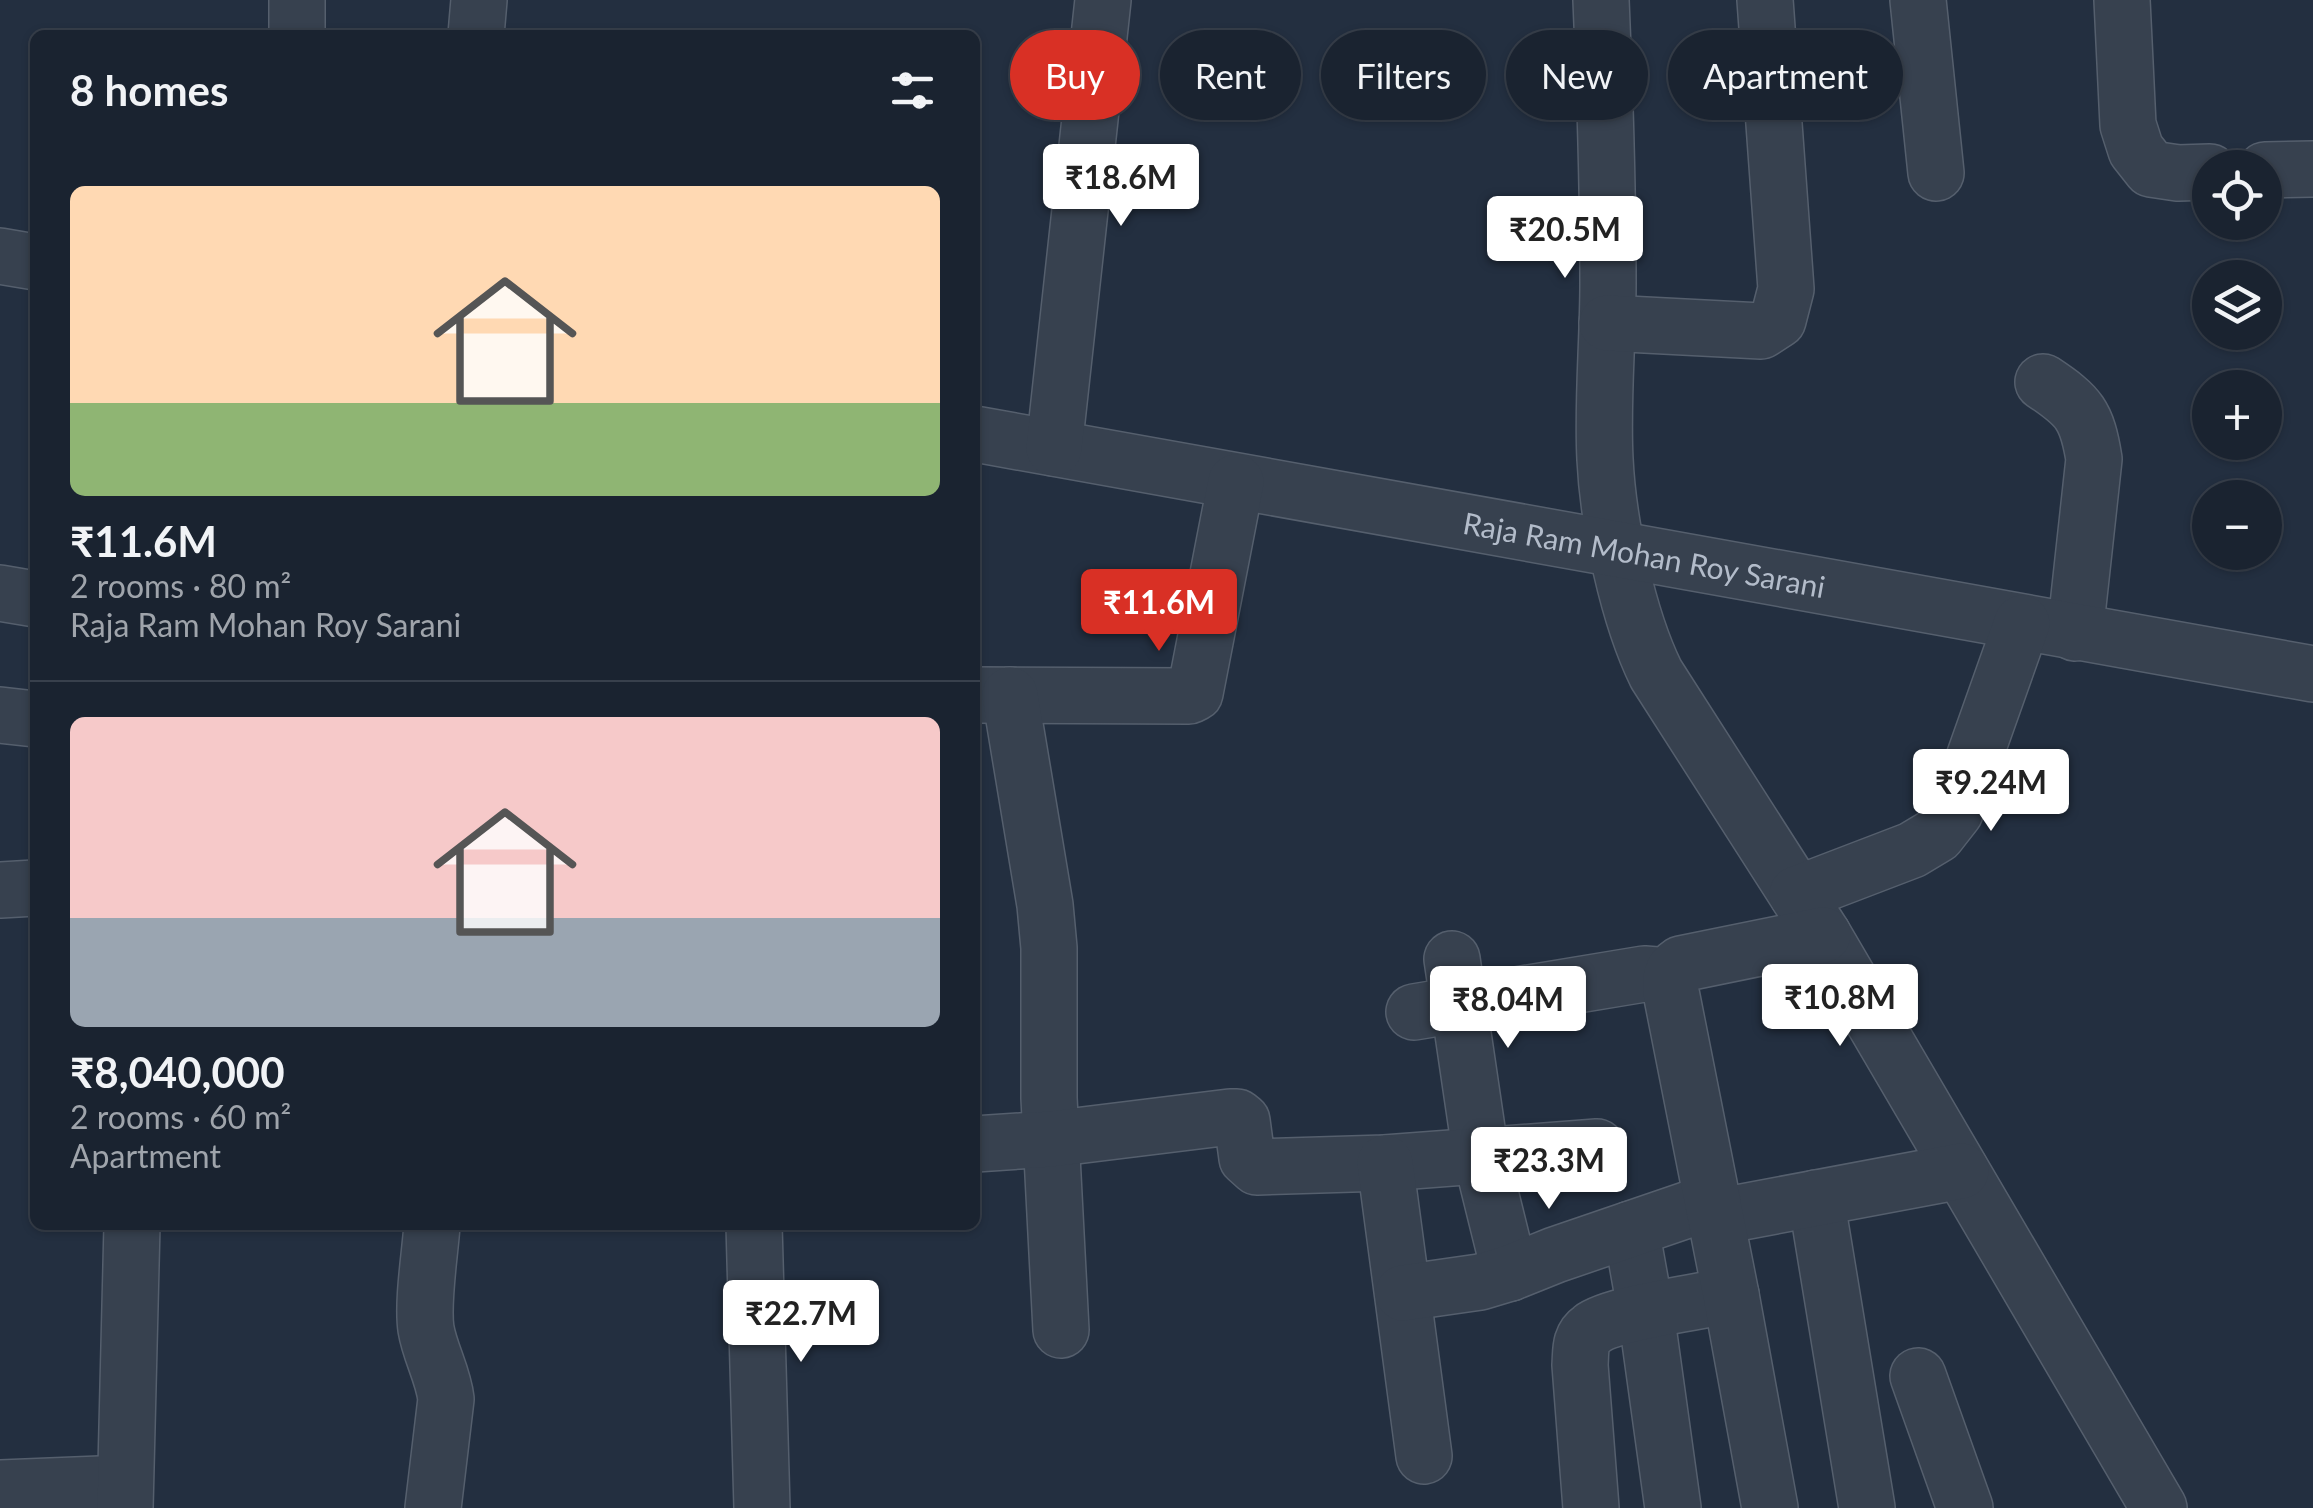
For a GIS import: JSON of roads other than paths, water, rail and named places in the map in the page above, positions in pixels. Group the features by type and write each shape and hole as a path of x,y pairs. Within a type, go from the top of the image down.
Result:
{"street":[{"path":"297,30 298,0"},
{"path":"476,30 479,0"},
{"path":"1054,448 1102,0"},
{"path":"1601,0 1607,175 1605,459 1618,551 1636,626 1656,674 1810,914 2158,1508"},
{"path":"1607,324 1761,331 1778,320 1786,289 1765,0"},
{"path":"1918,0 1936,174"},
{"path":"2122,0 2128,125 2136,150 2151,170 2192,172"},
{"path":"2282,170 2313,169"},
{"path":"0,256 30,261"},
{"path":"2043,382 2080,412 2090,432 2094,459 2075,632"},
{"name":"Raja Ram Mohan Roy Sarani","path":"980,435 2313,674"},
{"path":"1061,1330 1049,1098 1049,948 1045,904 992,695 1195,694 1236,482"},
{"path":"0,593 30,599"},
{"path":"1770,1508 1670,976 1681,964 1810,914 1937,836 1955,812 2022,623"},
{"path":"0,715 30,718"},
{"path":"0,890 30,888"},
{"path":"1510,1273 1441,991 1644,974 1670,976"},
{"path":"980,1144 1230,1117 1242,1122 1246,1158 1257,1167 1386,1163 1597,1147"},
{"path":"1386,1163 1424,1456"},
{"path":"1402,1293 1480,1282 1631,1229 1714,1209 1816,1198 1961,1170"},
{"path":"1816,1198 1868,1508"},
{"path":"1631,1229 1672,1508"},
{"path":"0,1488 125,1495 132,1230"},
{"path":"432,1230 425,1321 446,1399 433,1508"},
{"path":"754,1230 762,1508"},
{"path":"1591,1508 1581,1342 1592,1328 1613,1319 1732,1296"},
{"path":"1918,1376 1965,1508"}]}
